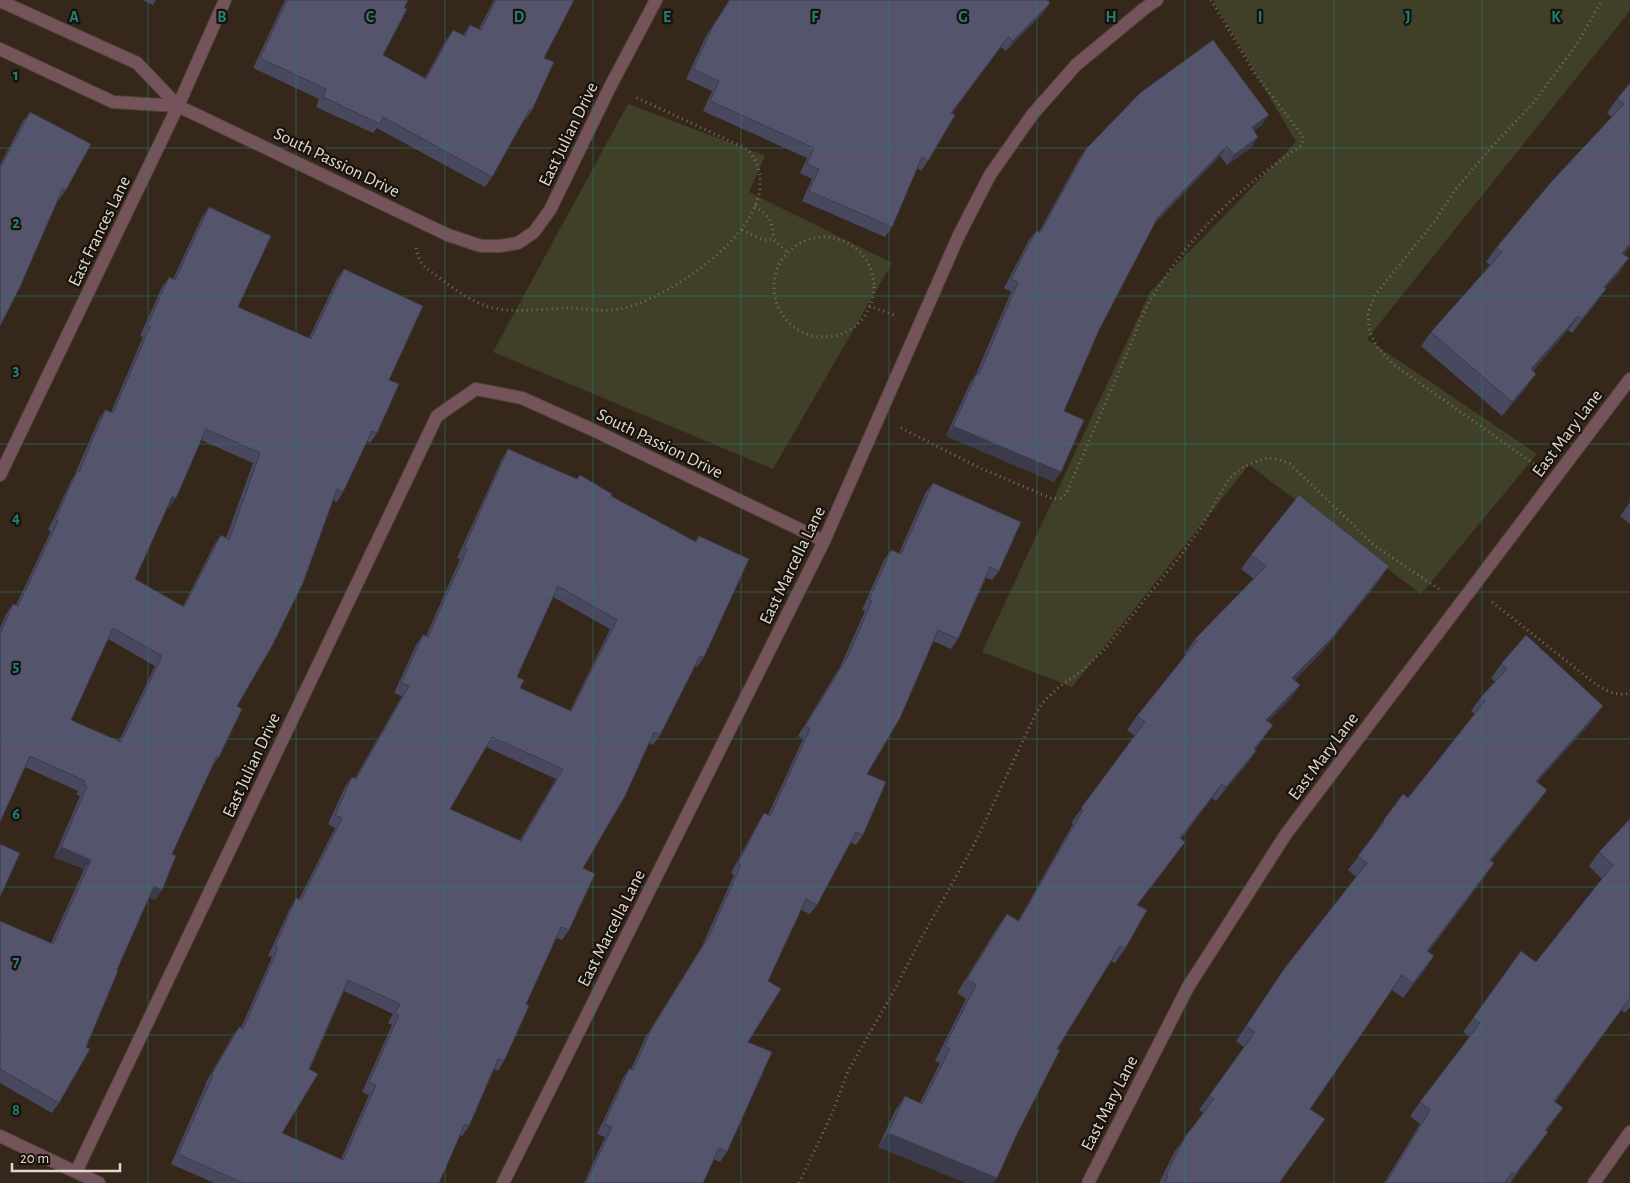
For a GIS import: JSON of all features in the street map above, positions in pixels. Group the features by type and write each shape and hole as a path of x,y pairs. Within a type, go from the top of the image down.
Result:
{"street":[{"name":"East Frances Lane","path":"0,475 178,106 226,0"},
{"name":"East Julian Drive","path":"482,246 518,243 534,232 550,210 611,85 656,0"},
{"name":"East Marcella Lane","path":"503,1183 824,541 959,235 990,175 1032,115 1076,65 1157,0"},
{"name":"South Passion Drive","path":"0,1 137,63 178,106 448,235 482,246"},
{"name":"South Passion Drive","path":"0,49 113,102 178,106"},
{"name":"East Mary Lane","path":"1088,1183 1188,987 1286,834 1630,379"},
{"name":"South Passion Drive","path":"476,389 522,398 591,429 824,541"},
{"name":"East Julian Drive","path":"76,1172 437,416 476,389"},
{"path":"1594,1183 1630,1132"},
{"path":"0,1136 99,1183"}],"path":[{"path":"902,428 980,468 1053,499 1061,498 1066,494 1152,298 1176,261 1208,222 1238,192 1301,146 1303,141 1302,135 1255,74 1211,0"},
{"path":"1529,460 1393,364 1377,347 1370,330 1368,313 1375,295 1435,221 1455,190 1488,150 1534,102 1577,44 1602,0"},
{"path":"416,249 421,264 456,290 480,304 498,309 567,308 608,310 627,307 645,301 666,290 703,266 724,249 742,230 756,206 761,174 757,162 747,149 632,96"},
{"path":"756,206 770,218 774,230 773,240"},
{"path":"742,230 764,240 773,240 787,252"},
{"path":"815,238 831,238 846,242 859,252 868,264 873,279 873,294 869,306 859,322 845,332 828,337 811,336 795,328 782,316 775,300 774,292 778,267 787,252 800,243 815,238"},
{"path":"869,306 898,317"},
{"path":"799,1183 831,1116 848,1071 968,858 1036,713 1045,700 1059,687 1083,670 1105,649 1181,555 1213,508 1228,480 1240,469 1268,458 1290,464 1375,546 1433,585"},
{"path":"1494,603 1593,682 1607,691 1619,695 1630,693"}],"green space":[{"path":"1213,0 1630,0 1630,11 1367,339 1537,454 1421,594 1249,465 1072,687 982,652 1150,292 1296,142"},
{"path":"628,104 765,156 749,192 892,263 773,469 493,352"}],"building":[{"path":"287,0 408,0 404,8 407,9 383,55 426,79 453,30 465,36 470,25 481,30 496,0 574,0 544,58 554,62 532,110 530,109 492,177 383,117 380,124 323,97 326,89 260,58"},
{"path":"730,0 1047,0 1050,3 1013,41 1008,37 951,113 955,115 928,161 922,157 892,227 809,191 819,169 807,164 814,148 710,101 719,81 693,69 713,26"},
{"path":"1213,40 1269,115 1252,127 1258,137 1234,155 1227,146 1158,217 1099,330 1064,411 1084,420 1061,472 953,426 977,373 979,374 1018,282 1011,279 1036,231 1040,233 1086,149 1140,93"},
{"path":"1630,83 1630,244 1622,253 1629,258 1604,287 1606,289 1582,319 1578,316 1531,369 1536,374 1512,402 1431,332 1502,252 1496,248 1552,181 1624,104 1617,99"},
{"path":"30,112 91,144 66,190 63,188 20,287 0,326 0,168"},
{"path":"209,207 271,236 238,307 311,339 344,269 423,306 389,380 399,384 377,433 372,431 343,492 337,489 303,583 272,646 237,706 242,709 219,757 217,756 172,854 176,856 162,890 154,886 86,1047 90,1049 59,1103 0,1069 0,921 53,944 91,860 61,847 87,786 83,784 85,781 30,756 0,822 0,634 13,604 18,606 58,521 55,520 77,471 79,472 105,410 113,413 150,327 147,326 169,277 175,280","holes":["206,429 260,453 229,540 221,535 184,607 135,579 172,497 176,498","113,628 162,656 121,742 71,720"]},
{"path":"508,449 577,479 580,475 612,494 611,496 696,542 699,536 749,559 704,657 700,656 660,735 654,732 625,796 583,868 595,874 569,930 561,927 526,1004 529,1006 504,1061 498,1059 469,1126 465,1124 439,1183 243,1183 178,1154 212,1074 239,1027 243,1029 278,948 275,946 296,898 301,900 342,818 335,815 352,777 356,779 409,686 401,683 423,635 428,637 467,549 464,548","holes":["558,586 617,620 571,711 520,688 524,680 517,677","492,737 563,769 521,841 450,809","348,980 400,1004 395,1013 399,1015 369,1082 376,1085 343,1160 282,1133 318,1074 309,1069"]},
{"path":"933,483 1021,522 999,571 990,567 958,639 938,630 900,718 867,774 886,782 863,835 856,832 817,905 806,899 768,981 781,989 748,1042 772,1052 727,1152 719,1148 703,1183 586,1183 612,1127 604,1124 629,1069 633,1070 652,1028 709,936 741,865 738,863 764,813 770,816 810,729 805,726 848,656 872,601 869,600 891,550 901,554"},
{"path":"1299,495 1389,566 1331,639 1292,678 1300,685 1266,720 1273,725 1254,749 1256,751 1226,787 1222,784 1180,838 1185,842 1137,905 1147,910 1125,949 1120,946 1057,1049 1060,1050 997,1178 888,1133 905,1096 922,1104 950,1049 945,1046 976,985 967,979 1007,914 1019,921 1083,810 1081,808 1145,722 1137,716 1197,641 1195,639 1266,566 1251,555"},
{"path":"1526,635 1603,706 1536,781 1547,790 1490,860 1494,863 1427,951 1434,956 1413,983 1402,975 1310,1109 1325,1119 1279,1183 1165,1183 1168,1176 1166,1175 1185,1137 1214,1099 1209,1096 1255,1032 1246,1026 1284,969 1367,863 1358,856 1383,821 1403,794 1408,798 1485,701 1481,697 1507,669 1501,664"},
{"path":"1630,819 1630,998 1554,1101 1563,1108 1545,1130 1548,1132 1515,1174 1512,1172 1505,1183 1386,1183 1430,1110 1420,1102 1480,1023 1473,1018 1521,951 1536,962 1613,865 1599,852"},
{"path":"0,844 20,853 0,897"}]}
